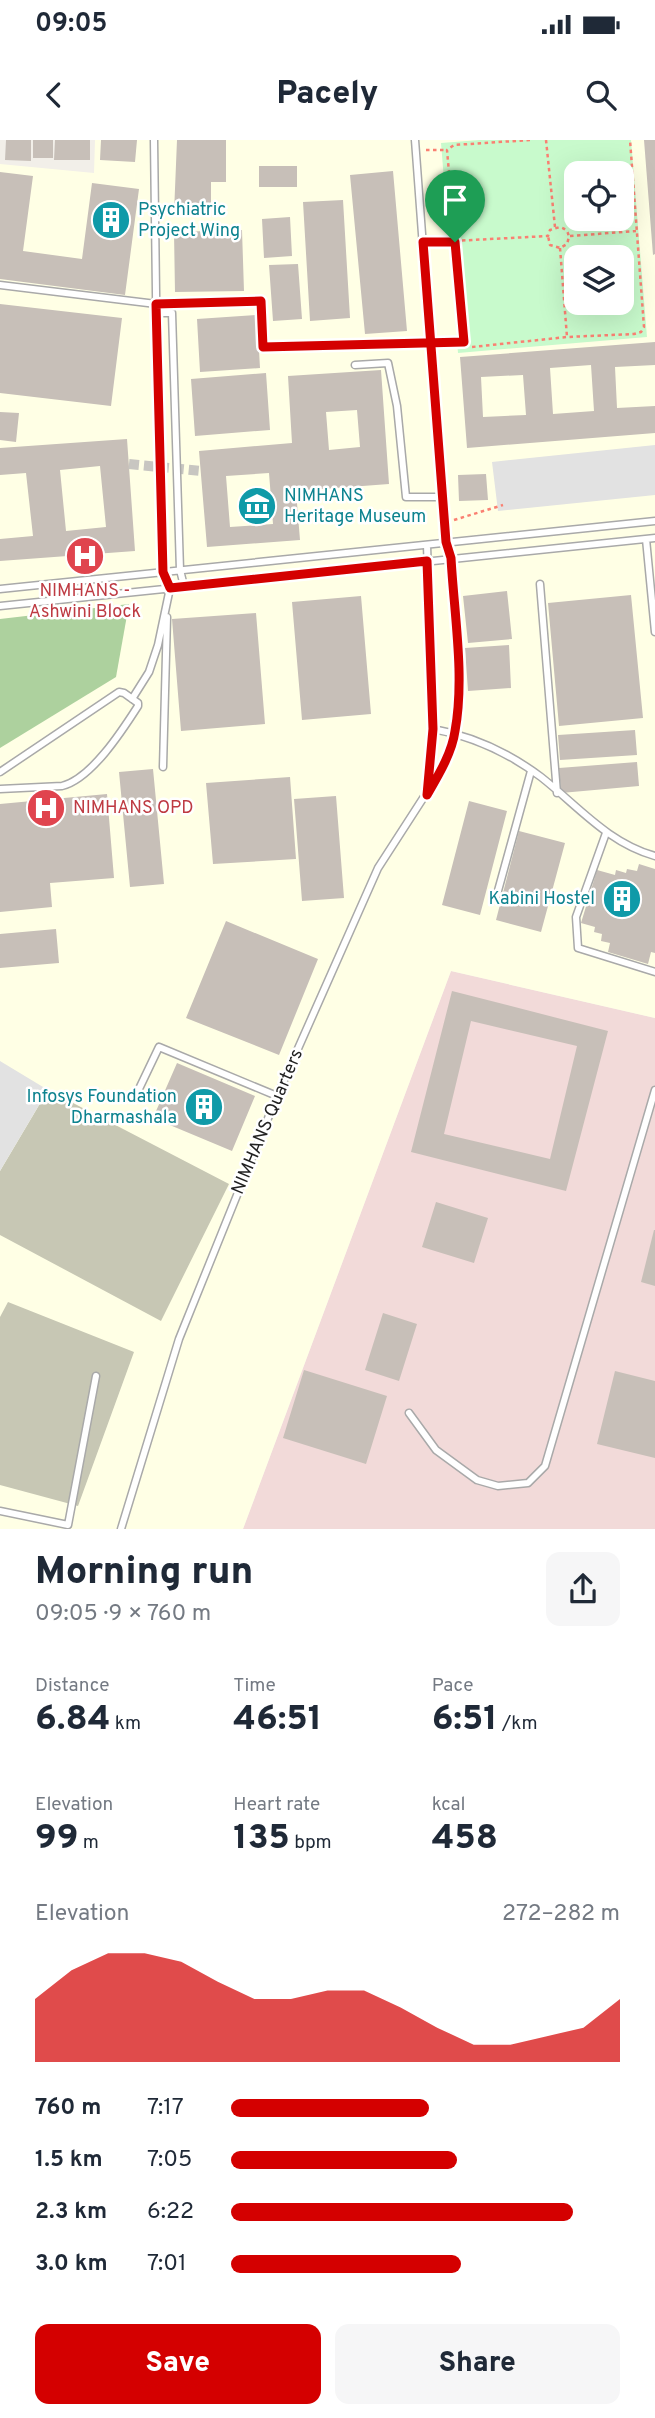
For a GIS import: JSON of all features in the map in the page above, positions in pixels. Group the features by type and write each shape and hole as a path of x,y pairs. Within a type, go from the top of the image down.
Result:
{"lane":[{"path":"154,140 163,572 169,591 163,767"},
{"name":"NIMHANS Quarters","path":"121,1529 179,1339 277,1096 379,868 440,772 455,733 459,686 451,558 444,523 415,140"},
{"path":"0,285 156,304 261,301 263,347 430,343"},
{"path":"157,313 172,313 180,570 184,586"},
{"path":"355,365 388,363 397,406 406,497 442,497"},
{"path":"0,589 655,521"},
{"path":"0,606 169,591 184,586 655,538"},
{"path":"646,539 652,568 655,632"},
{"path":"426,545 433,729 427,795"},
{"path":"540,584 557,793"},
{"path":"132,699 149,672 158,645 169,591"},
{"path":"0,772 119,692 138,706 118,736 72,784 0,789"},
{"path":"433,729 455,733 504,753 531,771 606,833 635,850 655,856"},
{"path":"496,898 531,771"},
{"path":"606,833 576,917 578,948 655,972"},
{"path":"138,1091 159,1047 277,1096"},
{"path":"409,1413 436,1450 477,1480 498,1486 528,1483 545,1466 655,1090"},
{"path":"0,1511 68,1527 96,1376"}],"path":[{"path":"416,150 447,150 454,145 530,140"},
{"path":"423,242 548,236 555,227 546,140"},
{"path":"430,343 464,342 472,347 640,332 644,327 630,140"},
{"path":"447,150 464,342"},
{"path":"548,236 550,245 560,248 567,244 569,236 564,228 555,227"},
{"path":"569,236 636,230"},
{"path":"560,248 567,338"},
{"path":"444,523 503,505"}],"shaded area":[{"path":"95,140 655,140 655,1018 451,971 243,1529 0,1529 0,164 94,173"},
{"path":"655,445 655,495 498,511 492,462"},
{"path":"451,971 655,1018 655,1529 243,1529"},
{"path":"0,1061 48,1090 0,1171"},
{"path":"48,1090 229,1184 161,1321 0,1235 0,1171"},
{"path":"8,1302 134,1352 78,1506 0,1485 0,1317"}],"green space":[{"path":"480,140 631,140 633,161 564,161 564,231 634,231 634,177 647,337 458,353 441,143"},
{"path":"129,604 116,677 0,748 0,619"}],"building":[{"path":"6,140 31,140 31,161 5,160"},
{"path":"33,140 53,140 53,158 33,158"},
{"path":"55,140 90,140 90,160 54,160"},
{"path":"101,140 137,140 135,162 100,160"},
{"path":"177,140 226,140 226,182 211,182 211,213 174,213"},
{"path":"644,140 655,140 653,255"},
{"path":"259,166 297,166 297,187 259,187"},
{"path":"393,171 407,331 365,334 350,175"},
{"name":"Psychiatric Project Wing","path":"0,172 33,176 23,251 82,259 92,183 139,189 125,295 0,279"},
{"path":"343,200 350,318 310,321 303,202"},
{"path":"290,217 292,256 264,258 262,219"},
{"path":"242,230 244,291 175,292 174,232"},
{"path":"298,264 302,319 273,321 269,265"},
{"path":"0,304 122,318 111,406 0,393"},
{"path":"257,315 260,368 200,372 197,319"},
{"path":"655,342 655,365 615,367 617,408 655,406 655,433 467,448 460,357","holes":["591,365 594,411 553,414 550,368","523,375 526,415 483,417 481,377"]},
{"path":"381,370 389,484 296,491 300,540 207,547 199,451 292,443 288,376","holes":["357,410 360,447 329,450 326,412","269,473 273,524 230,527 226,476"]},
{"path":"266,373 270,430 195,436 191,379"},
{"path":"0,412 19,413 16,442 0,440"},
{"path":"127,439 135,551 0,561 0,539 33,536 26,473 0,475 0,448","holes":["100,466 106,527 66,531 60,470"]},
{"path":"486,474 488,500 459,501 458,475"},
{"path":"507,591 512,639 468,643 463,596"},
{"path":"631,595 643,718 559,726 548,603"},
{"path":"361,596 371,714 302,720 292,602"},
{"path":"256,613 265,724 181,731 172,619"},
{"path":"509,645 511,688 468,691 465,648"},
{"path":"635,730 637,755 560,760 558,735"},
{"path":"637,762 639,786 561,793 559,768"},
{"path":"153,769 164,884 130,887 119,772"},
{"path":"290,777 296,859 213,864 206,783"},
{"path":"107,794 114,878 50,883 52,907 0,912 0,804"},
{"path":"336,796 344,898 302,901 294,799"},
{"path":"469,801 507,811 480,915 442,905"},
{"path":"519,831 565,843 541,932 496,920"},
{"name":"Kabini Hostel","path":"639,864 655,869 655,953 651,952 648,964 608,952 610,943 601,941 602,934 594,932 595,927 581,923 597,870 615,875 616,870 626,873 627,869 637,871"},
{"path":"226,921 318,959 279,1055 186,1018"},
{"path":"56,929 59,963 0,968 0,934"},
{"path":"452,991 608,1031 566,1191 411,1152","holes":["471,1021 577,1046 550,1159 444,1134"]},
{"name":"Infosys Foundation Dharmashala","path":"177,1063 255,1096 232,1151 153,1118"},
{"path":"436,1202 488,1218 474,1263 422,1247"},
{"path":"655,1230 655,1286 641,1282"},
{"path":"383,1313 417,1324 399,1381 365,1370"},
{"path":"304,1370 387,1396 366,1464 283,1438"},
{"path":"615,1371 655,1381 655,1458 597,1444"}],"tunnel":[{"path":"129,464 201,471"}],"place":[{"name":"Psychiatric Project Wing","path":"111,220"},
{"name":"NIMHANS Heritage Museum","path":"257,506"},
{"name":"NIMHANS - Ashwini Block","path":"85,556"},
{"name":"NIMHANS OPD","path":"46,808"},
{"name":"Kabini Hostel","path":"622,899"},
{"name":"Infosys Foundation Dharmashala","path":"204,1107"}],"route":[{"path":"455,242 423,242 430,343 446,542 451,558 459,686 455,733 440,772 427,795 433,729 427,561 170,588 163,572 156,304 261,301 263,347 430,343 464,342 455,242"}]}
